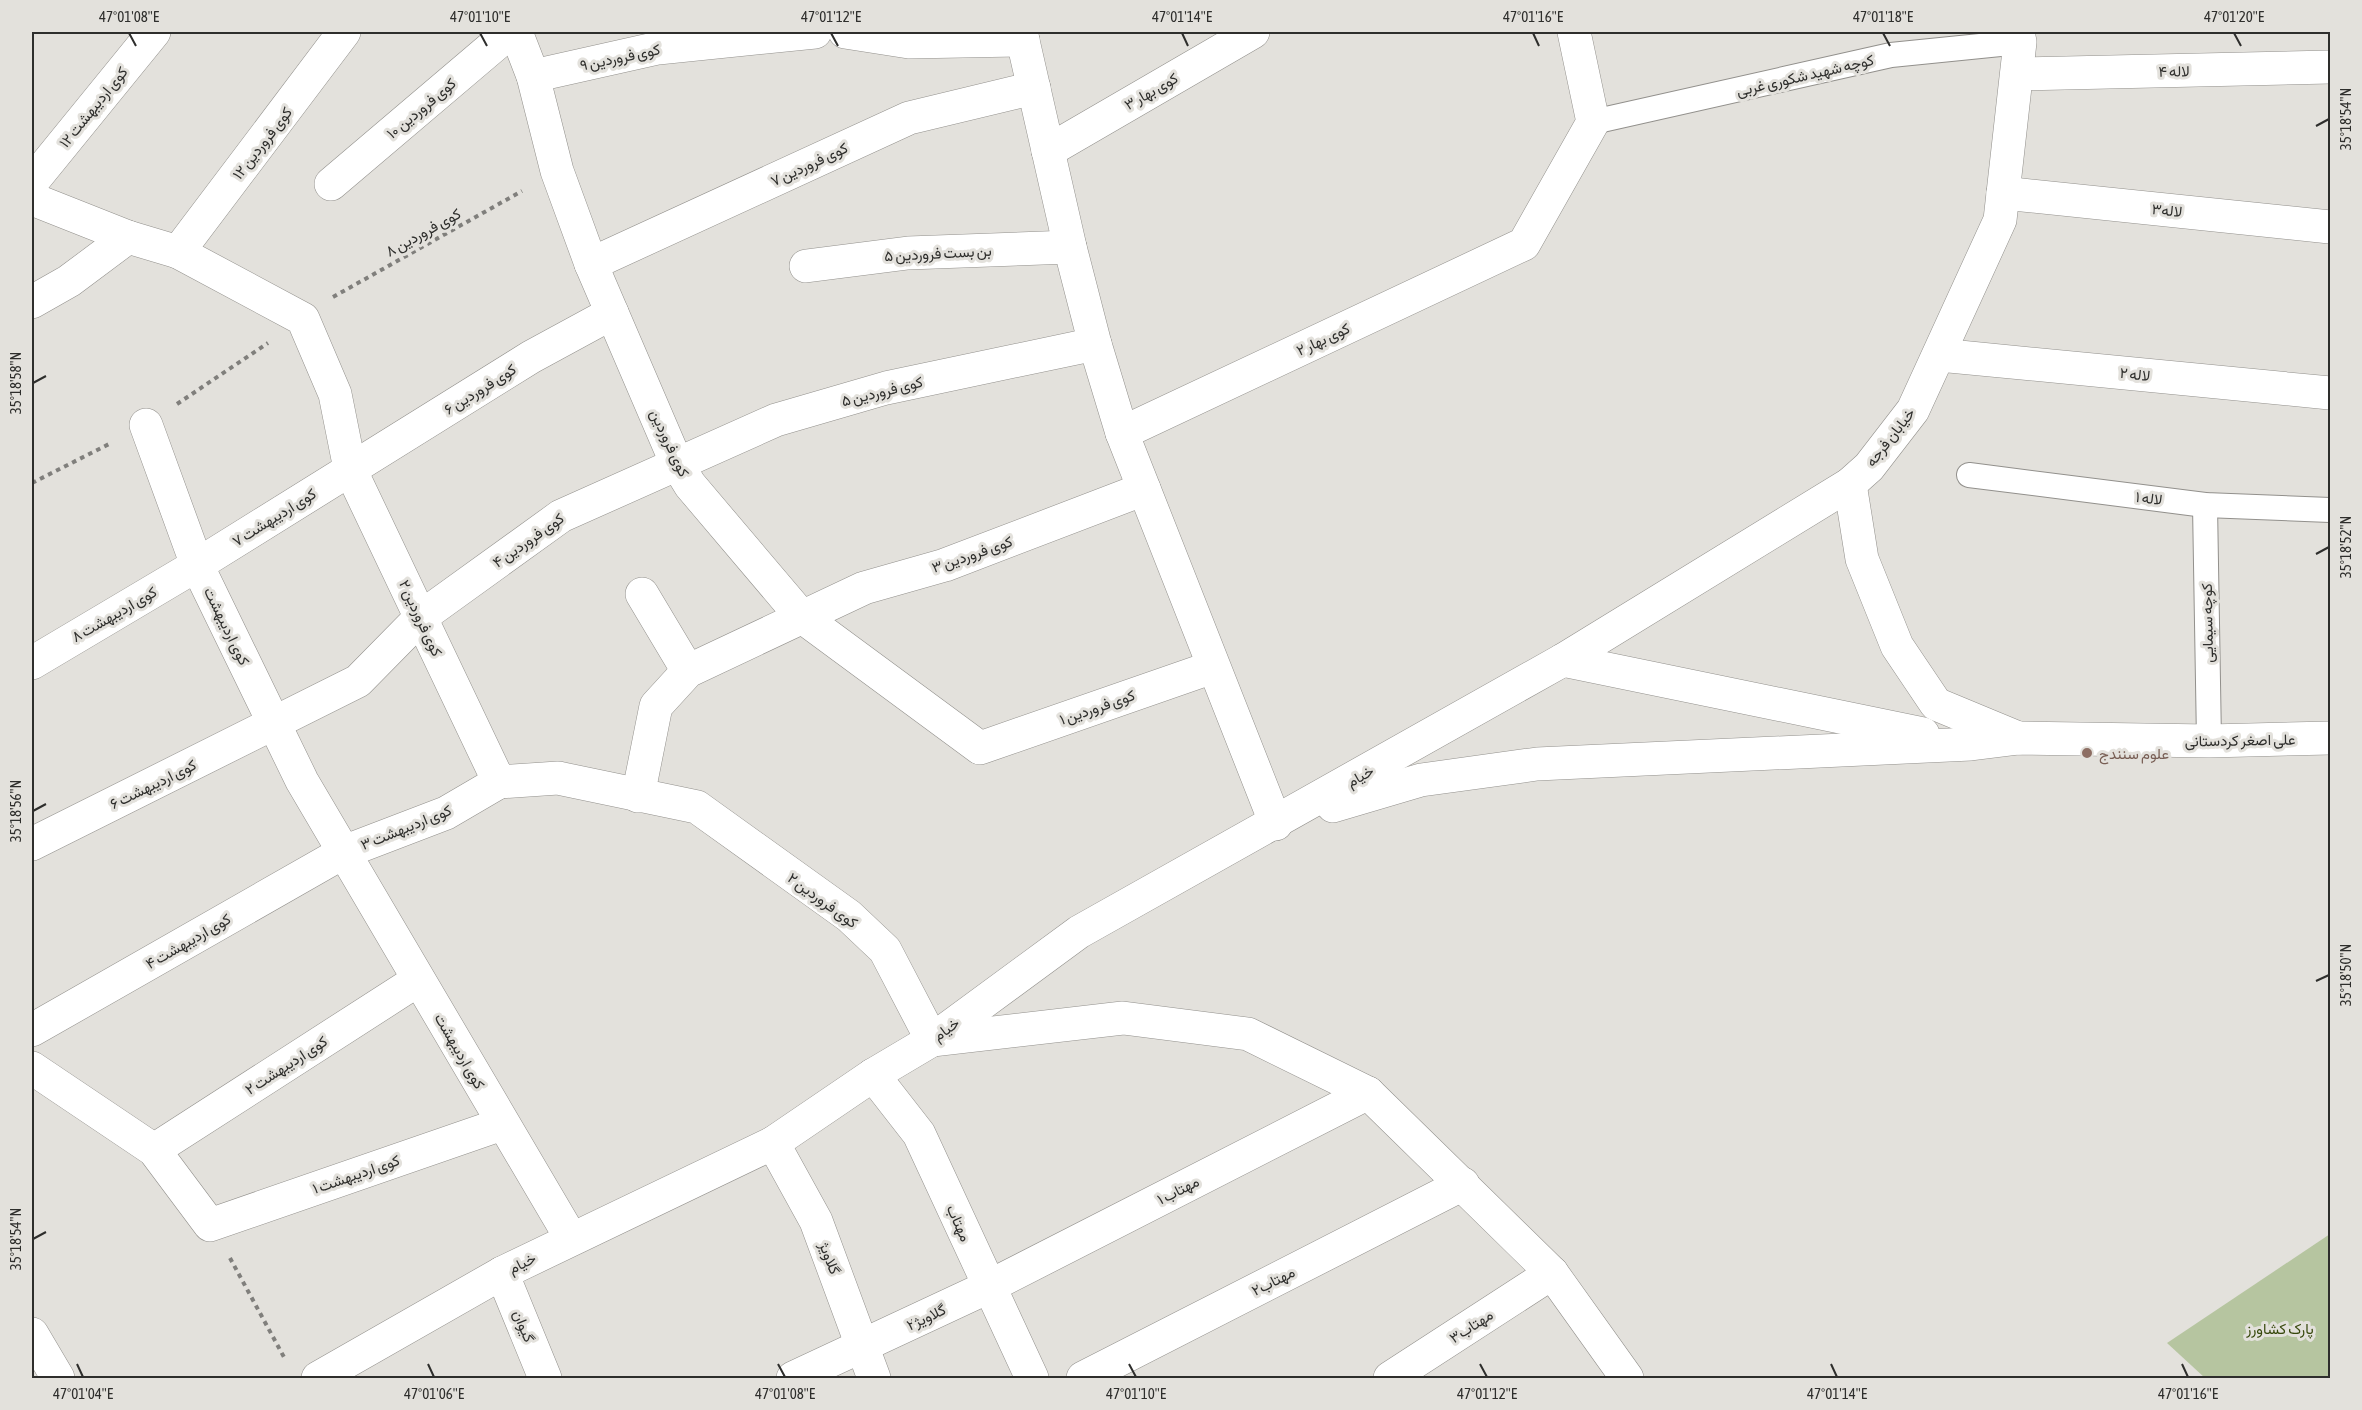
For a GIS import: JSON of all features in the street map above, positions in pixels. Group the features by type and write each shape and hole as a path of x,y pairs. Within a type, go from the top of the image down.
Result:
{"street":[{"name":"کوی اردیبهشت ۱۲","path":"32,182 154,32"},
{"name":"کوی فروردین ۱۲","path":"178,252 344,32"},
{"name":"کوی فروردین ۱۰","path":"332,184 510,32"},
{"name":"کوی فروردین","path":"516,32 533,76 557,171 591,264 676,462 690,485 801,616 980,748"},
{"name":"کوی فروردین ۹","path":"533,76 658,48 815,32"},
{"path":"845,32 909,42 1022,36 1070,247 1095,344 1122,433 1276,824 1421,780 1537,764 1971,744"},
{"name":"کوی بهار ۳","path":"1048,150 1253,32"},
{"path":"1574,32 1593,122"},
{"name":"خیابان فرجه","path":"1563,660 1850,484 1869,466 1913,410 2000,220 2017,74 2019,37"},
{"name":"لاله ۴","path":"2017,74 2331,68"},
{"name":"کوی فروردین ۷","path":"591,264 909,118 1034,88"},
{"name":"کوی بهار ۲","path":"1122,433 1524,244 1593,122"},
{"name":"لاله۳","path":"2003,193 2331,227"},
{"path":"32,198 128,237 178,252 303,319"},
{"path":"32,302 69,281 128,237"},
{"name":"بن بست فروردین ۵","path":"806,266 908,253 1070,247"},
{"name":"کوی فروردین ۶","path":"351,469 531,357 612,313"},
{"name":"کوی فروردین ۲","path":"303,319 335,394 351,469 500,783 558,778 697,807 849,916 885,950 932,1040"},
{"name":"کوی فروردین ۵","path":"676,462 776,420 875,392 1095,344"},
{"name":"لاله ۲","path":"1939,355 2331,393"},
{"name":"کوی اردیبهشت","path":"146,425 197,566 302,781 502,1124 572,1238"},
{"name":"کوی فروردین ۴","path":"275,725 358,681 421,617 561,516 676,462"},
{"name":"کوی اردیبهشت ۷","path":"197,566 351,469"},
{"path":"1850,484 1862,559 1897,646 1936,704 2019,738"},
{"name":"کوی فروردین ۳","path":"801,616 864,588 945,565 1144,489"},
{"name":"کوی اردیبهشت ۸","path":"32,663 197,566"},
{"path":"642,594 688,671"},
{"path":"638,796 656,706 688,671 801,616"},
{"path":"1563,660 1971,744"},
{"name":"خیام","path":"304,1374 572,1238 773,1143 873,1075 932,1040 1079,932 1276,824 1563,660"},
{"name":"کوی فروردین ۱","path":"980,748 1213,667"},
{"name":"کوی اردیبهشت ۶","path":"32,844 275,725"},
{"name":"علی اصغر کردستانی","path":"1971,744 2019,738 2209,741 2331,738"},
{"name":"کوی اردیبهشت ۳","path":"344,852 446,813 500,783"},
{"name":"کوی اردیبهشت ۴","path":"32,1030 344,852"},
{"name":"کوی اردیبهشت ۲","path":"154,1149 418,980"},
{"path":"932,1040 1123,1018 1248,1034 1368,1093 1552,1273 1627,1378"},
{"path":"32,1068 154,1149 210,1225"},
{"name":"مهتاب","path":"873,1075 919,1134 1032,1378"},
{"name":"مهتاب ۱","path":"988,1287 1368,1093"},
{"name":"کوی اردیبهشت ۱","path":"210,1225 502,1124"},
{"name":"گلاویژ","path":"773,1143 816,1221 874,1378"},
{"name":"مهتاب۲","path":"1083,1378 1463,1184"},
{"name":"گیوان","path":"502,1273 545,1378"},
{"name":"مهتاب۳","path":"1389,1378 1552,1273"},
{"name":"گلاویژ۲","path":"793,1378 988,1287"},
{"path":"32,1334 57,1378"}],"lane":[{"name":"کوچه شهید شکوری غربی","path":"1593,122 1891,55 2019,37"},
{"name":"لاله ۱","path":"1968,475 2205,505 2331,510"},
{"name":"کوچه سیمایی","path":"2205,505 2209,741"}],"path":[{"name":"کوی فروردین ۸","path":"303,319 341,291 557,171"},
{"path":"32,483 146,425 303,319"},
{"path":"210,1225 304,1374"}],"green space":[{"name":"پارک کشاورز","path":"2330,1234 2330,1378 2205,1378 2167,1343"}],"place":[{"name":"علوم سنندج","path":"2087,753"}]}
